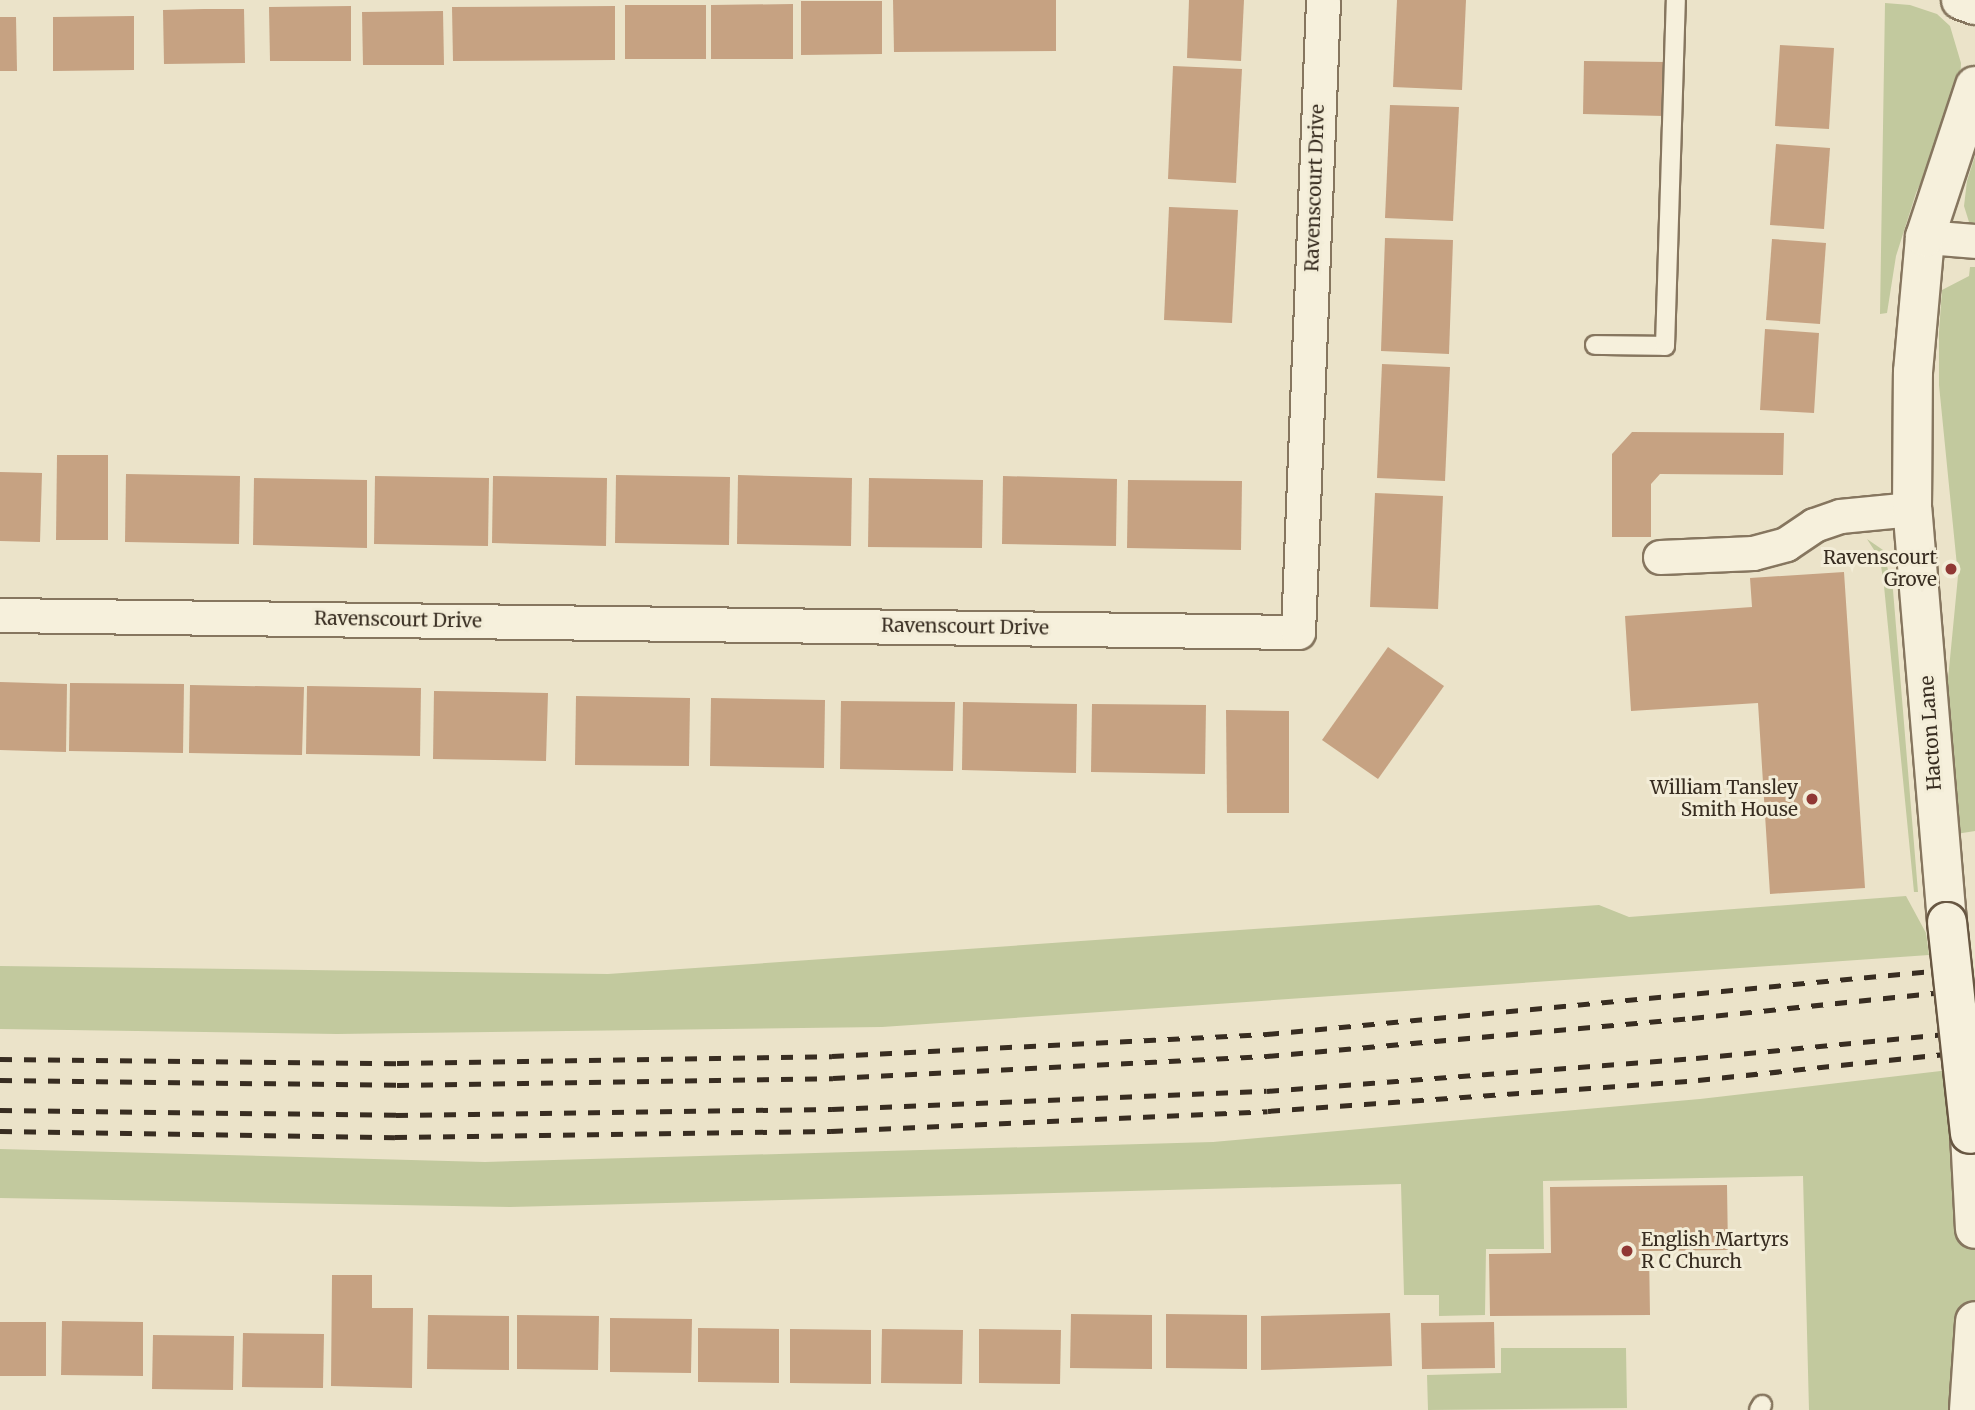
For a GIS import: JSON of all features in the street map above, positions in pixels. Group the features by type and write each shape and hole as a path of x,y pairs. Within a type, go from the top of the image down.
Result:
{"street":[{"name":"Ravenscourt Drive","path":"0,615 1298,632 1323,0"},
{"path":"1961,0 1975,5"},
{"name":"Hacton Lane","path":"1975,86 1925,237 1913,372 1912,509 1947,922 1970,1134 1975,1229"},
{"path":"1925,237 1975,241"},
{"path":"1660,557 1753,553 1786,544 1815,525 1840,516 1912,509"},
{"path":"1969,1410 1975,1321"}],"lane":[{"path":"1595,345 1665,346 1676,0"}],"green space":[{"path":"1885,3 1910,5 1937,14 1950,26 1961,63 1960,85 1951,115 1916,193 1896,256 1887,313 1880,314"},
{"path":"1975,156 1975,225 1969,222 1964,206 1967,181"},
{"path":"1970,267 1975,267 1975,831 1956,834 1945,710 1958,576 1939,385 1939,332 1942,290 1969,276"},
{"path":"1867,539 1883,550 1893,590 1918,892 1914,892 1884,586 1880,559"},
{"path":"1906,896 1926,933 1929,955 882,1027 337,1034 0,1029 0,966 608,974 1599,905 1629,917"},
{"path":"1975,1067 1975,1410 1809,1410 1803,1176 1543,1181 1544,1249 1486,1249 1485,1315 1439,1316 1439,1295 1404,1295 1401,1184 510,1207 0,1198 0,1149 485,1162 1213,1142 1700,1099"},
{"path":"1501,1348 1626,1348 1627,1408 1428,1410 1427,1375 1501,1373"}],"building":[{"path":"893,0 1056,0 1056,51 894,52"},
{"path":"1189,0 1244,0 1241,61 1187,58"},
{"path":"1397,0 1466,0 1462,90 1393,87"},
{"path":"801,1 882,1 882,54 801,55"},
{"path":"793,4 793,59 711,59 711,5"},
{"path":"625,5 706,5 706,59 625,59"},
{"path":"351,6 351,61 270,61 269,7"},
{"path":"615,6 615,60 453,61 452,7"},
{"path":"244,9 245,63 164,64 163,10"},
{"path":"443,11 444,65 363,65 362,12"},
{"path":"134,16 134,70 53,71 53,17"},
{"path":"0,17 16,17 17,71 0,71"},
{"path":"1780,45 1834,48 1829,129 1775,126"},
{"path":"1584,61 1665,62 1664,116 1583,114"},
{"path":"1173,66 1242,69 1236,183 1168,179"},
{"path":"1390,105 1459,107 1453,221 1385,218"},
{"path":"1776,144 1830,148 1824,229 1770,225"},
{"path":"1169,207 1238,210 1232,323 1164,320"},
{"path":"1385,238 1453,240 1449,354 1381,351"},
{"path":"1772,239 1826,243 1820,324 1766,320"},
{"path":"1765,329 1819,333 1814,413 1760,410"},
{"path":"1382,364 1450,367 1445,481 1377,478"},
{"path":"1632,432 1784,433 1783,475 1660,474 1651,484 1651,537 1612,537 1612,454"},
{"path":"57,455 108,455 108,540 56,540"},
{"path":"0,472 42,473 40,542 0,541"},
{"path":"126,474 240,476 239,544 125,542"},
{"path":"616,475 730,477 729,545 615,543"},
{"path":"738,475 852,478 851,546 737,544"},
{"path":"375,476 489,478 488,546 374,544"},
{"path":"493,476 607,478 606,546 492,543"},
{"path":"1003,476 1117,479 1116,546 1002,544"},
{"path":"254,478 367,480 367,548 253,545"},
{"path":"869,478 983,480 982,548 868,547"},
{"path":"1128,480 1242,481 1241,550 1127,548"},
{"path":"1375,493 1443,496 1438,609 1370,607"},
{"name":"William Tansley Smith House","path":"1844,572 1865,888 1770,894 1758,703 1631,711 1625,616 1752,607 1750,578"},
{"path":"1388,647 1444,686 1378,779 1322,740"},
{"path":"0,682 67,684 66,752 0,750"},
{"path":"70,683 184,684 183,753 69,751"},
{"path":"190,685 304,687 302,755 189,753"},
{"path":"307,686 421,688 420,756 306,754"},
{"path":"434,691 548,693 546,761 433,759"},
{"path":"576,696 690,698 689,766 575,765"},
{"path":"711,698 825,700 824,768 710,766"},
{"path":"841,701 955,702 953,771 840,769"},
{"path":"963,702 1077,704 1076,773 962,770"},
{"path":"1092,704 1206,705 1205,774 1091,772"},
{"path":"1226,710 1289,711 1289,813 1227,813"},
{"name":"English Martyrs R C Church","path":"1727,1185 1728,1250 1649,1251 1650,1315 1490,1316 1489,1254 1551,1253 1550,1187"},
{"path":"332,1275 372,1275 372,1308 413,1308 412,1388 331,1386"},
{"path":"1390,1313 1392,1366 1261,1370 1261,1316"},
{"path":"1071,1314 1152,1315 1152,1369 1070,1368"},
{"path":"1166,1314 1247,1315 1247,1369 1166,1368"},
{"path":"428,1315 509,1316 509,1370 427,1369"},
{"path":"517,1315 599,1316 598,1370 517,1369"},
{"path":"610,1318 692,1319 691,1373 610,1372"},
{"path":"62,1321 143,1322 143,1376 61,1375"},
{"path":"0,1322 46,1322 46,1376 0,1376"},
{"path":"1494,1322 1495,1368 1422,1369 1421,1323"},
{"path":"698,1328 779,1329 779,1383 698,1382"},
{"path":"790,1329 871,1330 871,1384 790,1383"},
{"path":"882,1329 963,1330 962,1384 881,1383"},
{"path":"979,1329 1061,1330 1060,1384 979,1383"},
{"path":"243,1333 324,1334 323,1388 242,1387"},
{"path":"153,1335 234,1336 233,1390 152,1389"}],"railway":[{"path":"0,1059 397,1063 832,1056 1267,1034 1975,967"},
{"path":"0,1080 397,1085 833,1078 1267,1056 1692,1018 1975,989"},
{"path":"0,1110 396,1115 832,1109 1267,1091 1696,1058 1975,1031"},
{"path":"0,1131 395,1137 831,1131 1268,1111 1698,1080 1975,1051"}],"place":[{"name":"Ravenscourt Grove","path":"1951,569"},
{"name":"William Tansley Smith House","path":"1812,799"},
{"name":"English Martyrs R C Church","path":"1627,1251"}]}
